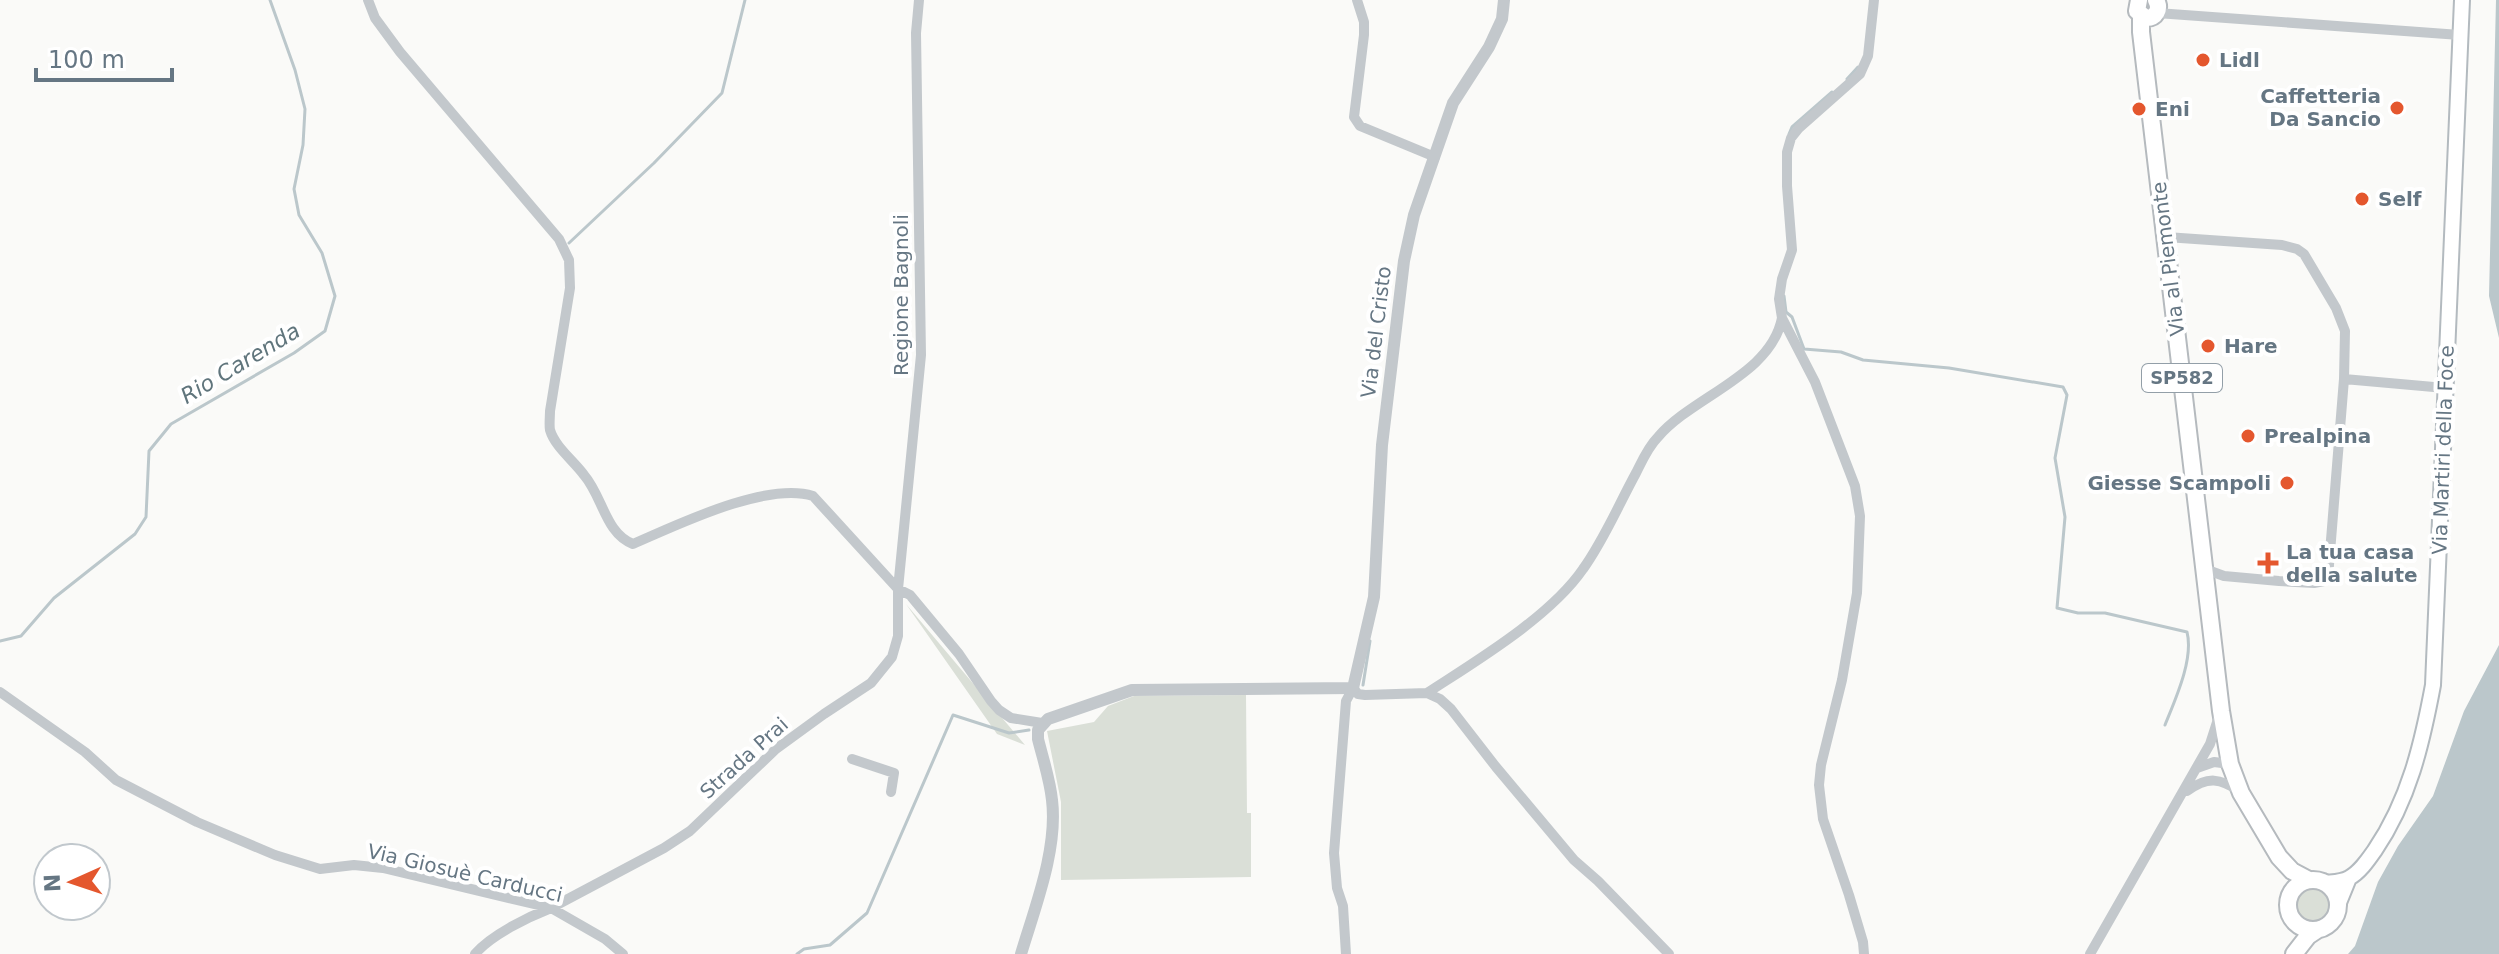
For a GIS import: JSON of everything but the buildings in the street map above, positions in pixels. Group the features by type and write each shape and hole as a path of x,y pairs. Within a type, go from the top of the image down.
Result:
{"main road":[{"name":"Via Martiri della Foce","path":"2338,905 2349,878 2374,851 2399,806 2418,760 2433,685 2462,0"},
{"name":"Via al Piemonte","path":"2147,7 2143,45 2221,711 2230,764 2241,793 2284,864 2290,893"},
{"name":"Via al Piemonte","path":"2284,864 2317,882"},
{"path":"2295,951 2294,922 2287,907 2290,893 2299,884 2349,878"},
{"path":"2295,951 2317,930 2332,921 2338,905 2335,894 2317,882"},
{"path":"2294,922 2303,929 2317,930"}],"street":[{"path":"368,0 375,18 400,52 559,239 569,260 570,288 550,411 550,429 557,443 597,492 612,528 623,540 633,544 703,513 773,495 799,491 813,496 898,589 910,595 950,642 999,710 1011,718 1042,723"},
{"name":"Regione Bagnoli","path":"898,589 921,355 916,33 919,0"},
{"path":"1357,0 1364,22 1364,35 1354,117 1360,126 1435,157"},
{"name":"Via del Cristo","path":"1353,688 1374,597 1382,445 1404,261 1414,215 1453,103 1489,47 1502,19 1504,0"},
{"path":"1864,954 1849,895 1823,819 1819,785 1857,593 1860,516 1855,486 1815,382 1782,318 1779,299 1792,250 1787,186 1787,152 1791,138 1860,74 1868,56 1874,0"},
{"path":"2147,7 2175,14 2460,35"},
{"path":"2166,237 2282,245 2297,249 2304,254 2336,308 2345,331 2328,577 2314,583 2279,581 2224,576 2205,569"},
{"path":"1427,693 1539,615 1561,595 1584,568 1651,444 1679,417 1753,364 1779,333 1782,318"},
{"path":"2344,379 2445,388"},
{"name":"Strada Prai","path":"475,954 488,942 533,915 664,848 690,831 776,749 871,683 892,657 898,636 898,589"},
{"path":"1353,688 1358,694 1365,695 1427,693 1440,699 1574,860 1669,954"},
{"path":"1021,954 1050,853 1053,829 1052,800 1038,739 1042,723 1132,690 1353,688"},
{"path":"1346,954 1343,906 1337,888 1334,853 1346,701 1353,688"},
{"name":"Via Giosuè Carducci","path":"0,692 85,752 116,780 197,822 275,855 320,869 354,865 383,868 551,908 605,939 623,954"},
{"path":"1393,694 1425,700 1458,718"},
{"name":"Via al Piemonte","path":"2090,954 2210,744 2221,711"},
{"path":"852,759 894,773 891,792"},
{"path":"2196,769 2214,762 2230,764"},
{"path":"2182,794 2198,783 2214,780 2241,793"}],"shaded area":[{"path":"2496,0 2499,0 2499,338 2489,296"},
{"path":"906,604 1025,745 997,734"},
{"path":"2499,645 2499,954 2348,954 2355,946 2378,882 2398,846 2433,796 2464,711"},
{"path":"1246,695 1251,877 1061,880 1061,802 1047,731 1094,722 1108,706 1134,696"},
{"path":"2313,887 2326,892 2331,905 2326,918 2313,923 2300,918 2295,905 2300,892"}],"waterway":[{"name":"Rio Carenda","path":"0,641 21,636 54,598 135,534 146,517 149,451 171,424 294,353 325,331 335,296 322,253 299,215 294,189 303,145 305,109 295,70 270,0"},
{"path":"569,243 722,93 745,0"},
{"path":"1847,79 1858,67"},
{"path":"1789,134 1792,127 1832,92"},
{"path":"1784,296 1786,312 1792,317 1804,349 1841,352 1863,360 1949,368 2063,387 2067,395 2055,458 2065,517 2057,608 2078,613 2105,613 2187,632 2186,667 2165,725"},
{"path":"1363,685 1370,641"},
{"path":"797,954 804,949 830,945 867,913 953,715 1009,733 1029,730"}],"place":[{"name":"Lidl","path":"2203,60"},
{"name":"Caffetteria Da Sancio","path":"2397,108"},
{"name":"Eni","path":"2139,109"},
{"name":"Self","path":"2362,199"},
{"name":"Hare","path":"2208,346"},
{"name":"Prealpina","path":"2248,436"},
{"name":"Giesse Scampoli","path":"2287,483"},
{"name":"La tua casa della salute","path":"2268,563"}]}
